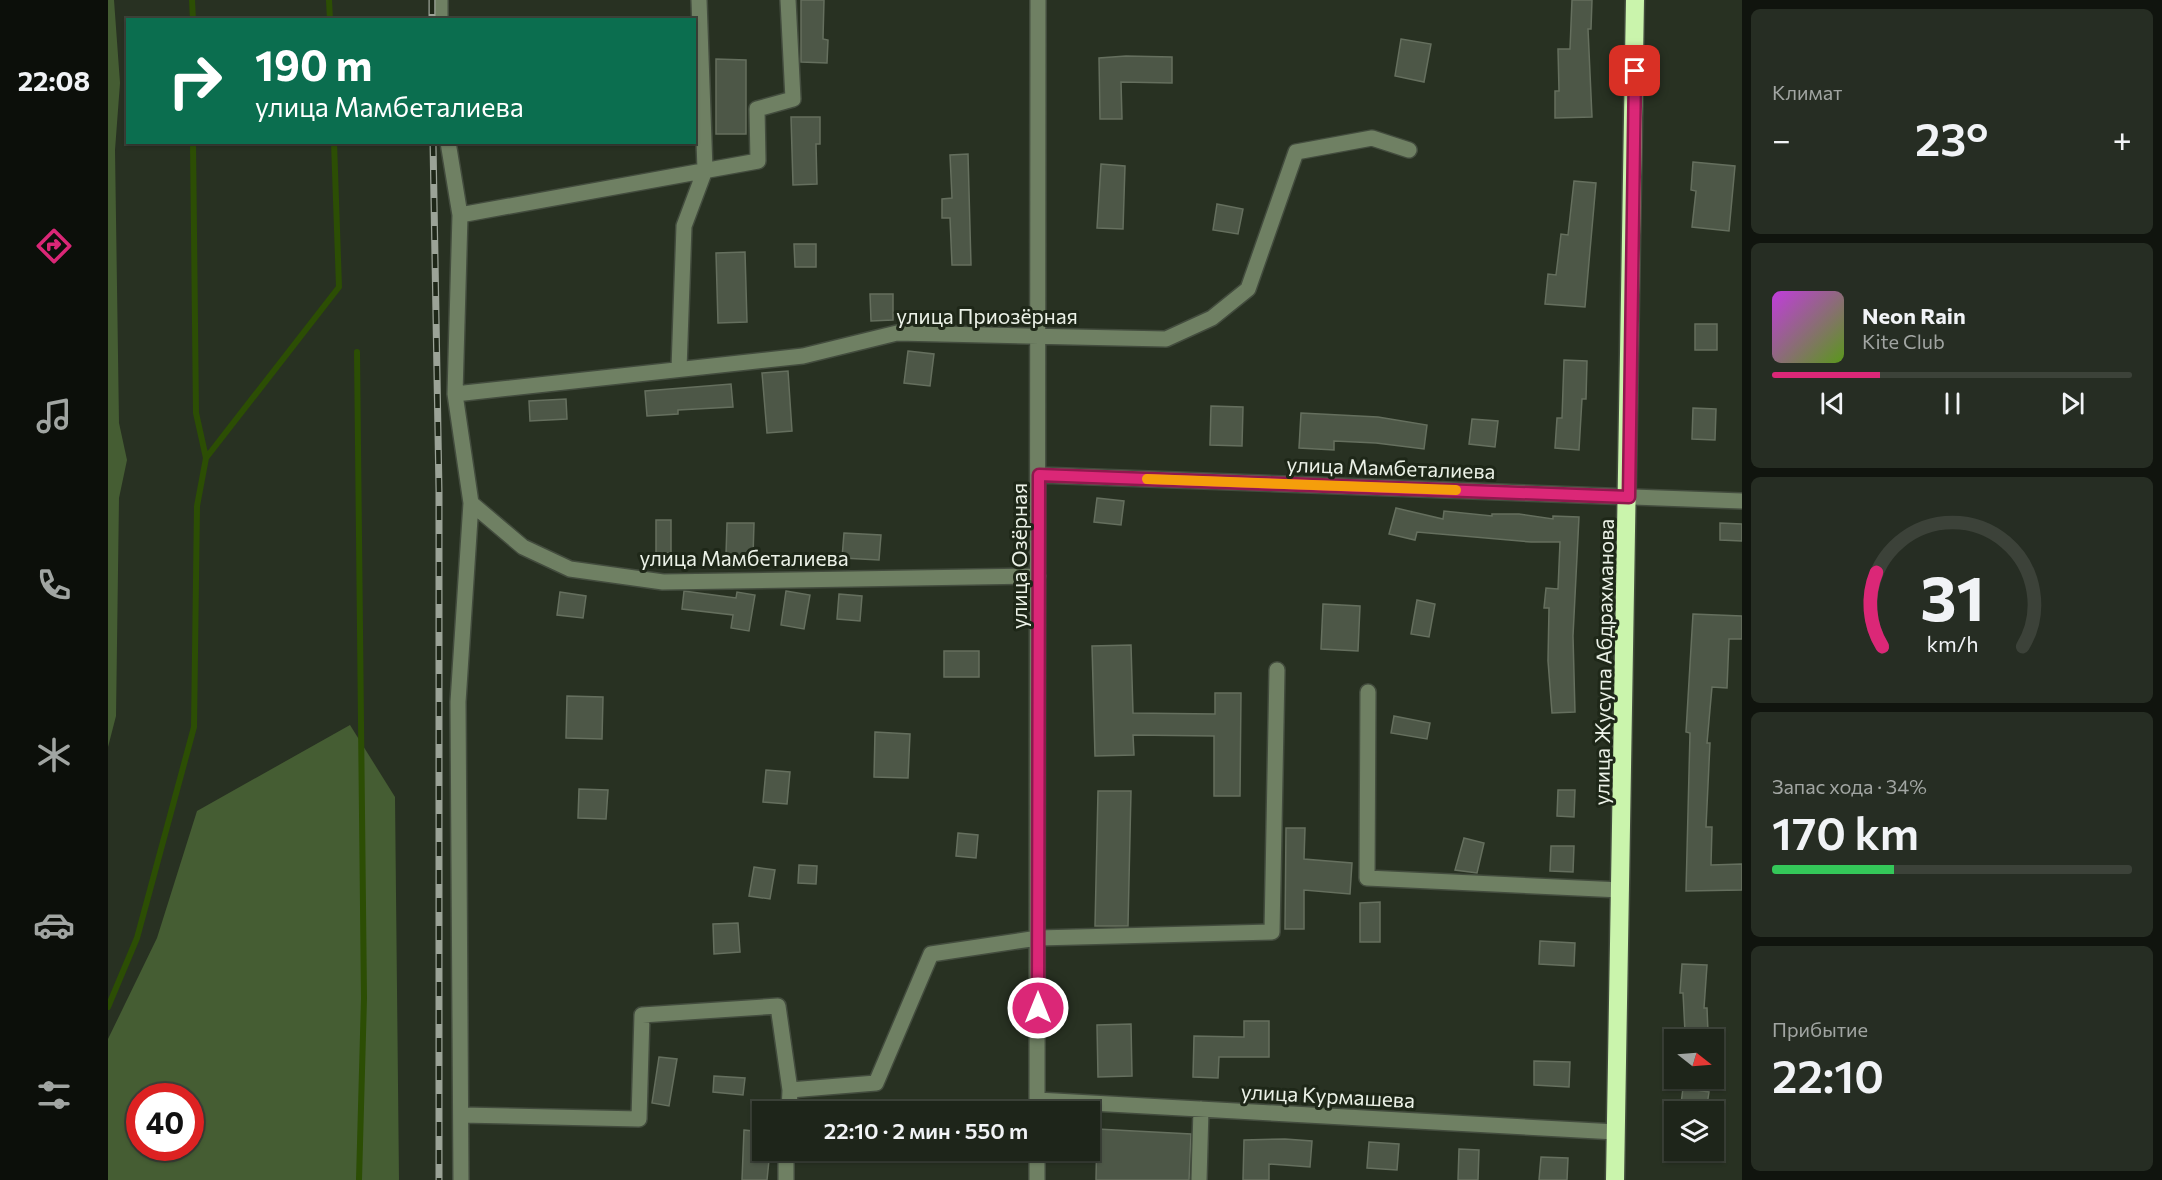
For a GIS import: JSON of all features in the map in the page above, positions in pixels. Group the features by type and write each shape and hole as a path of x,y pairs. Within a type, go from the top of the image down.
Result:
{"highway":[{"name":"улица Жусупа Абдрахманова","path":"1616,1180 1629,497 1635,0"}],"street":[{"path":"440,0 440,18"},
{"path":"679,369 684,226 705,170 699,0"},
{"path":"460,215 758,161 758,109 793,99 788,0"},
{"name":"улица Озёрная","path":"1037,1101 1038,0"},
{"name":"улица Приозёрная","path":"455,394 803,356 897,333 1166,339 1212,318 1248,289 1296,152 1372,138 1409,150"},
{"path":"448,144 460,215 455,394 471,503 458,702 461,1180"},
{"name":"улица Мамбеталиева","path":"1039,475 1742,501"},
{"name":"улица Мамбеталиева","path":"471,503 523,546 570,569 651,580 1038,576"},
{"path":"790,1090 876,1083 931,954 1038,938 1272,932 1277,670"},
{"path":"1368,692 1367,878 1621,890"},
{"path":"461,1115 639,1119 642,1015 778,1006 790,1090 790,1101"},
{"name":"улица Курмашева","path":"1100,1107 1201,1109 1617,1132"},
{"path":"1199,1180 1201,1109"},
{"path":"786,1161 786,1180"},
{"path":"1037,1161 1037,1180"}],"green space":[{"path":"108,0 114,0 120,83 115,150 119,423 127,460 119,498 116,716 108,747"},
{"path":"350,725 395,797 399,1180 108,1180 108,1039 157,938 197,811"}],"building":[{"path":"801,0 824,0 823,39 828,40 827,63 801,62"},
{"path":"1572,0 1592,0 1591,29 1588,29 1592,117 1555,118 1555,91 1559,91 1558,49 1570,49"},
{"path":"1401,39 1431,44 1424,82 1395,76"},
{"path":"1172,57 1172,83 1121,82 1122,119 1100,119 1099,58"},
{"path":"716,59 746,60 746,134 716,134"},
{"path":"791,117 820,117 820,144 816,144 817,184 793,185"},
{"path":"968,154 971,265 952,265 950,218 942,218 942,199 952,198 950,155"},
{"path":"1693,162 1735,166 1729,231 1692,227 1696,191 1691,190"},
{"path":"1101,164 1125,166 1123,229 1097,228"},
{"path":"1574,181 1596,183 1585,307 1545,304 1548,274 1556,275 1561,234 1568,235"},
{"path":"1217,204 1243,209 1238,234 1213,230"},
{"path":"794,244 816,244 816,267 795,267"},
{"path":"745,252 747,322 718,323 716,253"},
{"path":"870,294 893,294 893,320 871,321"},
{"path":"1695,324 1717,324 1717,350 1695,350"},
{"path":"908,351 934,354 930,386 904,383"},
{"path":"1564,360 1587,361 1586,399 1582,399 1579,450 1555,448 1557,418 1562,418"},
{"path":"788,371 792,431 767,433 762,373"},
{"path":"731,384 733,407 678,410 678,414 647,416 645,391"},
{"path":"566,399 567,419 530,421 529,401"},
{"path":"1211,406 1243,407 1242,446 1210,445"},
{"path":"1693,408 1716,409 1715,440 1692,439"},
{"path":"1301,413 1378,417 1427,425 1424,449 1334,441 1334,450 1299,448"},
{"path":"1472,419 1498,421 1495,447 1469,444"},
{"path":"1097,498 1124,501 1121,525 1094,522"},
{"path":"1396,508 1443,519 1444,511 1492,516 1492,514 1519,514 1553,519 1553,516 1579,517 1573,636 1575,712 1552,713 1548,661 1549,608 1544,608 1546,588 1558,589 1560,542 1531,542 1417,532 1415,540 1389,534"},
{"path":"656,520 671,520 671,553 656,553"},
{"path":"727,523 754,523 753,556 726,555"},
{"path":"1720,523 1742,524 1742,541 1720,540"},
{"path":"844,533 881,535 879,560 842,558"},
{"path":"684,591 736,598 737,592 755,595 749,631 731,628 733,615 682,609"},
{"path":"786,591 810,595 804,629 781,625"},
{"path":"560,592 586,596 583,618 557,615"},
{"path":"839,594 862,596 860,621 837,619"},
{"path":"1417,600 1435,604 1429,637 1411,634"},
{"path":"1323,604 1360,606 1358,651 1321,649"},
{"path":"1693,614 1742,616 1742,639 1729,639 1727,688 1712,687 1707,743 1710,743 1706,827 1712,827 1711,865 1742,864 1742,890 1686,891 1690,733 1686,732"},
{"path":"1131,645 1133,713 1215,714 1215,693 1241,693 1240,796 1214,796 1214,736 1133,735 1134,755 1095,756 1092,646"},
{"path":"944,651 979,651 979,677 944,677"},
{"path":"567,696 603,697 602,739 566,738"},
{"path":"1394,716 1430,723 1427,739 1391,733"},
{"path":"875,732 910,734 908,778 874,777"},
{"path":"766,770 790,772 787,804 763,802"},
{"path":"579,789 608,790 606,819 578,818"},
{"path":"1558,790 1575,790 1574,817 1557,816"},
{"path":"1098,791 1131,791 1128,926 1095,926"},
{"path":"1286,828 1305,828 1304,859 1352,863 1350,894 1304,890 1304,929 1285,929"},
{"path":"958,833 978,835 976,858 956,856"},
{"path":"1464,838 1484,843 1477,873 1455,870"},
{"path":"1551,846 1574,846 1573,872 1550,871"},
{"path":"799,865 817,866 816,884 798,883"},
{"path":"754,867 775,870 770,899 749,896"},
{"path":"1380,902 1380,942 1360,942 1360,903"},
{"path":"738,923 740,952 714,954 713,924"},
{"path":"1540,941 1575,943 1574,966 1539,964"},
{"path":"1682,964 1707,965 1704,1008 1707,1008 1708,1029 1685,1029 1683,993 1680,993"},
{"path":"1244,1021 1269,1021 1269,1057 1219,1057 1218,1078 1193,1077 1194,1036 1244,1037"},
{"path":"1131,1024 1132,1076 1098,1077 1097,1025"},
{"path":"659,1057 677,1059 669,1106 652,1103"},
{"path":"1534,1061 1570,1062 1569,1087 1534,1085"},
{"path":"714,1076 745,1078 743,1095 713,1092"},
{"path":"1683,1089 1709,1092 1708,1101 1681,1101"},
{"path":"1100,1129 1191,1134 1189,1180 1096,1180 1096,1161 1100,1161"},
{"path":"744,1130 752,1131 752,1161 769,1161 767,1180 742,1180"},
{"path":"1244,1140 1312,1141 1310,1167 1269,1164 1269,1180 1243,1180"},
{"path":"1369,1142 1399,1144 1397,1170 1367,1168"},
{"path":"1459,1149 1479,1150 1478,1180 1458,1180"},
{"path":"1541,1157 1568,1158 1567,1180 1539,1180"}],"waterway":[{"path":"192,0 193,18"},
{"path":"329,0 330,18"},
{"path":"108,1007 137,938 194,727 197,506 206,458 196,413 193,144"},
{"path":"206,458 339,287 334,144"},
{"path":"357,352 364,998 359,1180"}],"railway":[{"path":"432,0 432,18"},
{"path":"433,144 439,491 439,1180"}],"slow traffic":[{"path":"1147,479 1456,490"}],"route":[{"path":"1038,1008 1039,475 1629,497 1635,71"}]}
